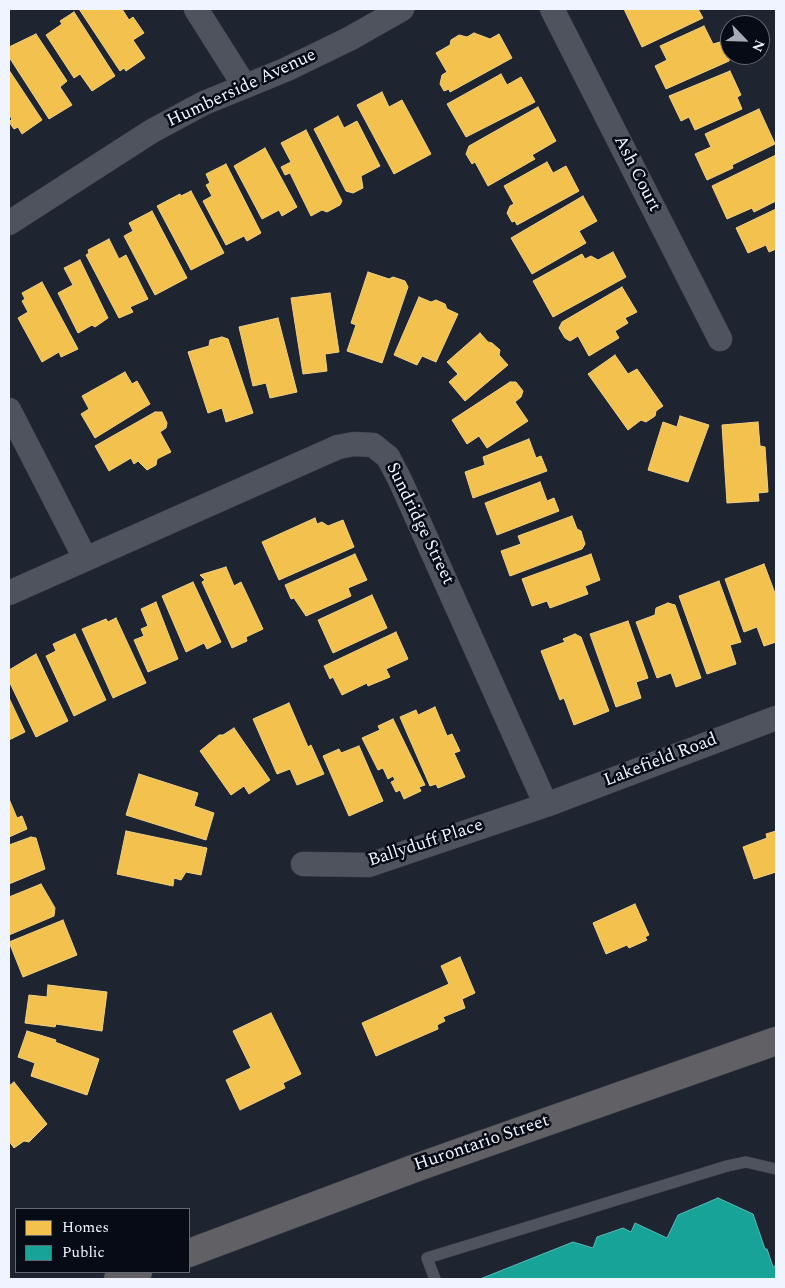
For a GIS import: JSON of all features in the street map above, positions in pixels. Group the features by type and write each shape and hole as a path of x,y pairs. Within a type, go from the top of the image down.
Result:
{"main road":[{"name":"Hurontario Street","path":"190,1253 418,1167 776,1041"},
{"path":"118,1279 135,1273"}],"street":[{"path":"196,9 244,85"},
{"name":"Humberside Avenue","path":"9,223 152,131 244,85 285,70 341,43 402,9"},
{"name":"Ash Court","path":"552,9 720,339"},
{"path":"9,410 85,558"},
{"name":"Sundridge Street","path":"9,593 338,447 354,444 373,445 388,457 400,480 546,805"},
{"name":"Lakefield Road","path":"546,805 776,718"},
{"name":"Ballyduff Place","path":"303,864 369,865 546,805"}],"lane":[{"path":"435,1279 426,1258 727,1166 746,1162 776,1168"}],"building: Homes":[{"path":"79,9 122,9 129,20 133,17 144,33 133,40 145,58 126,71 124,68 120,71"},
{"path":"624,9 698,9 703,18 642,47"},
{"path":"74,12 115,76 92,91 80,74 74,78 46,35 62,24 60,21"},
{"path":"704,26 713,44 720,42 720,65 666,89 655,66 667,60 660,46"},
{"path":"474,33 490,39 499,34 512,58 450,92 449,89 444,91 440,84 442,75 447,72 436,53 450,45 451,40 459,35 467,37"},
{"path":"36,34 67,81 60,87 72,105 49,119 9,57 9,47"},
{"path":"9,70 42,120 22,134 18,127 14,129 9,122 12,119 9,115"},
{"path":"730,71 741,95 737,97 742,109 695,130 689,117 681,121 669,96"},
{"path":"501,74 507,85 521,77 535,102 466,137 447,104"},
{"path":"382,92 389,107 402,100 431,154 394,174 357,105"},
{"path":"538,107 556,141 532,155 535,159 488,186 475,162 472,164 466,154 469,146"},
{"path":"759,109 775,144 732,165 733,168 707,180 695,154 711,147 705,134"},
{"path":"338,116 344,128 357,121 380,166 361,176 363,188 353,193 346,191 314,129"},
{"path":"306,130 342,201 340,205 327,212 322,210 311,216 290,173 285,175 281,167 291,162 281,143"},
{"path":"265,148 297,207 282,216 279,210 262,219 234,166"},
{"path":"776,155 776,201 754,212 752,208 727,219 712,186"},
{"path":"547,162 553,173 566,166 579,191 517,225 515,221 512,222 507,213 510,206 514,204 504,186"},
{"path":"226,164 261,233 247,241 244,236 226,245 203,201 212,196 206,185 210,183 206,174"},
{"path":"191,191 224,253 191,270 157,206 180,194 181,196"},
{"path":"583,196 597,221 579,231 586,243 532,274 511,238"},
{"path":"776,209 776,249 769,252 766,245 748,253 736,228"},
{"path":"152,211 187,278 155,295 124,236 133,231 129,223"},
{"path":"109,239 119,259 126,255 148,299 130,307 133,312 119,318 86,255 89,253 88,250"},
{"path":"613,252 626,277 553,317 533,281 582,254 585,259 591,256 598,260"},
{"path":"80,260 108,318 95,327 92,325 78,333 58,293 73,285 64,268"},
{"path":"368,272 389,279 393,277 405,281 408,287 382,363 347,351 356,325 351,323"},
{"path":"42,282 78,349 61,357 59,352 42,362 18,318 28,312 22,301 25,299 22,293"},
{"path":"622,287 637,312 625,318 628,323 615,331 619,338 589,356 578,336 570,341 565,338 559,328 562,322"},
{"path":"330,293 339,352 325,354 327,371 303,374 291,298"},
{"path":"419,297 431,302 436,300 445,304 447,309 458,314 436,362 422,356 417,365 394,355"},
{"path":"278,318 297,392 270,398 266,383 253,386 239,327"},
{"path":"480,333 488,342 500,350 499,355 508,365 465,401 449,382 458,374 447,362"},
{"path":"222,337 228,339 253,413 226,422 222,408 208,413 188,352 209,346 210,340"},
{"path":"615,355 628,374 637,369 663,406 656,411 655,416 646,422 641,420 628,430 588,374"},
{"path":"125,372 132,384 137,381 150,404 95,438 81,414 89,409 82,396"},
{"path":"510,382 516,382 523,391 521,397 515,402 528,421 487,448 479,436 467,444 452,420"},
{"path":"155,412 162,412 167,423 166,428 160,432 171,452 157,459 156,465 147,470 138,461 134,464 131,458 109,471 95,446"},
{"path":"680,416 709,425 688,482 648,470 663,422 677,427"},
{"path":"758,422 760,446 765,447 768,492 758,493 759,501 727,503 722,425"},
{"path":"529,439 536,458 541,456 547,471 473,498 465,472 485,465 483,457"},
{"path":"540,482 547,501 554,498 559,511 497,535 485,503"},
{"path":"572,516 577,529 581,531 585,544 582,549 510,576 501,551 521,544 518,536"},
{"path":"315,518 317,524 322,522 328,526 343,520 354,547 279,580 262,542"},
{"path":"355,554 367,580 348,588 351,596 306,616 294,598 291,599 285,585"},
{"path":"591,554 600,580 585,586 588,594 550,608 547,601 532,606 522,579"},
{"path":"764,564 776,596 776,642 764,646 757,627 744,632 725,579"},
{"path":"226,567 234,586 241,582 263,629 246,637 247,641 232,648 202,582 205,580 200,575"},
{"path":"719,581 741,642 730,645 736,664 707,674 679,596"},
{"path":"193,582 221,642 207,649 204,643 186,652 162,596"},
{"path":"372,595 387,628 333,653 318,620"},
{"path":"156,602 178,659 148,672 134,640 144,636 141,629 148,626 141,609"},
{"path":"668,603 675,605 701,678 676,687 671,673 657,678 636,622 655,615 656,608"},
{"path":"116,618 146,683 113,698 82,629 106,619 108,622"},
{"path":"628,621 648,678 636,682 641,698 616,707 590,634"},
{"path":"396,632 408,659 386,669 390,677 368,686 367,683 342,695 333,677 330,679 324,666"},
{"path":"75,634 106,700 74,716 46,656 56,651 53,644"},
{"path":"575,634 581,637 609,711 574,725 564,698 560,700 541,651 565,642 563,639"},
{"path":"36,654 68,721 36,737 9,681 9,670"},
{"path":"9,698 25,732 9,740"},
{"path":"289,703 308,747 311,745 324,774 297,785 290,769 277,774 253,719"},
{"path":"435,707 447,736 452,734 460,751 454,753 465,777 438,788 436,784 430,786 400,717 416,710 418,715"},
{"path":"393,719 425,785 419,787 421,791 404,799 400,790 396,792 391,782 395,780 393,776 388,779 383,768 378,770 362,738 380,730 378,726"},
{"path":"234,728 270,780 249,794 244,786 231,795 200,751 219,735 223,735"},
{"path":"359,746 383,801 349,816 323,756 339,749 341,753"},
{"path":"139,774 198,793 194,806 214,813 206,840 126,815"},
{"path":"9,799 17,818 22,816 27,829 9,837"},
{"path":"126,831 207,848 201,875 186,872 181,880 174,878 173,886 117,874"},
{"path":"776,831 776,872 754,879 743,847 767,838 766,834"},
{"path":"31,837 36,838 45,869 9,884 9,845"},
{"path":"41,884 55,908 54,916 9,935 9,897"},
{"path":"635,904 649,935 645,937 647,940 629,948 627,945 606,954 593,923"},
{"path":"63,920 77,955 23,977 9,942"},
{"path":"460,957 475,993 462,999 465,1008 443,1017 445,1021 437,1025 438,1029 376,1056 362,1023 449,984 441,966"},
{"path":"48,985 107,992 102,1031 56,1024 55,1027 25,1023 29,995 47,997"},
{"path":"271,1013 301,1074 283,1083 285,1088 240,1110 226,1080 251,1068 233,1031"},
{"path":"27,1031 56,1040 55,1042 99,1059 87,1095 31,1076 35,1063 18,1057"},
{"path":"14,1082 47,1124 29,1142 24,1141 14,1148 9,1141 9,1086"}],"building: Public":[{"path":"718,1198 753,1214 773,1267 776,1265 776,1279 480,1279 573,1242 593,1248 597,1237 623,1228 631,1232 635,1223 667,1238 678,1215"}]}
